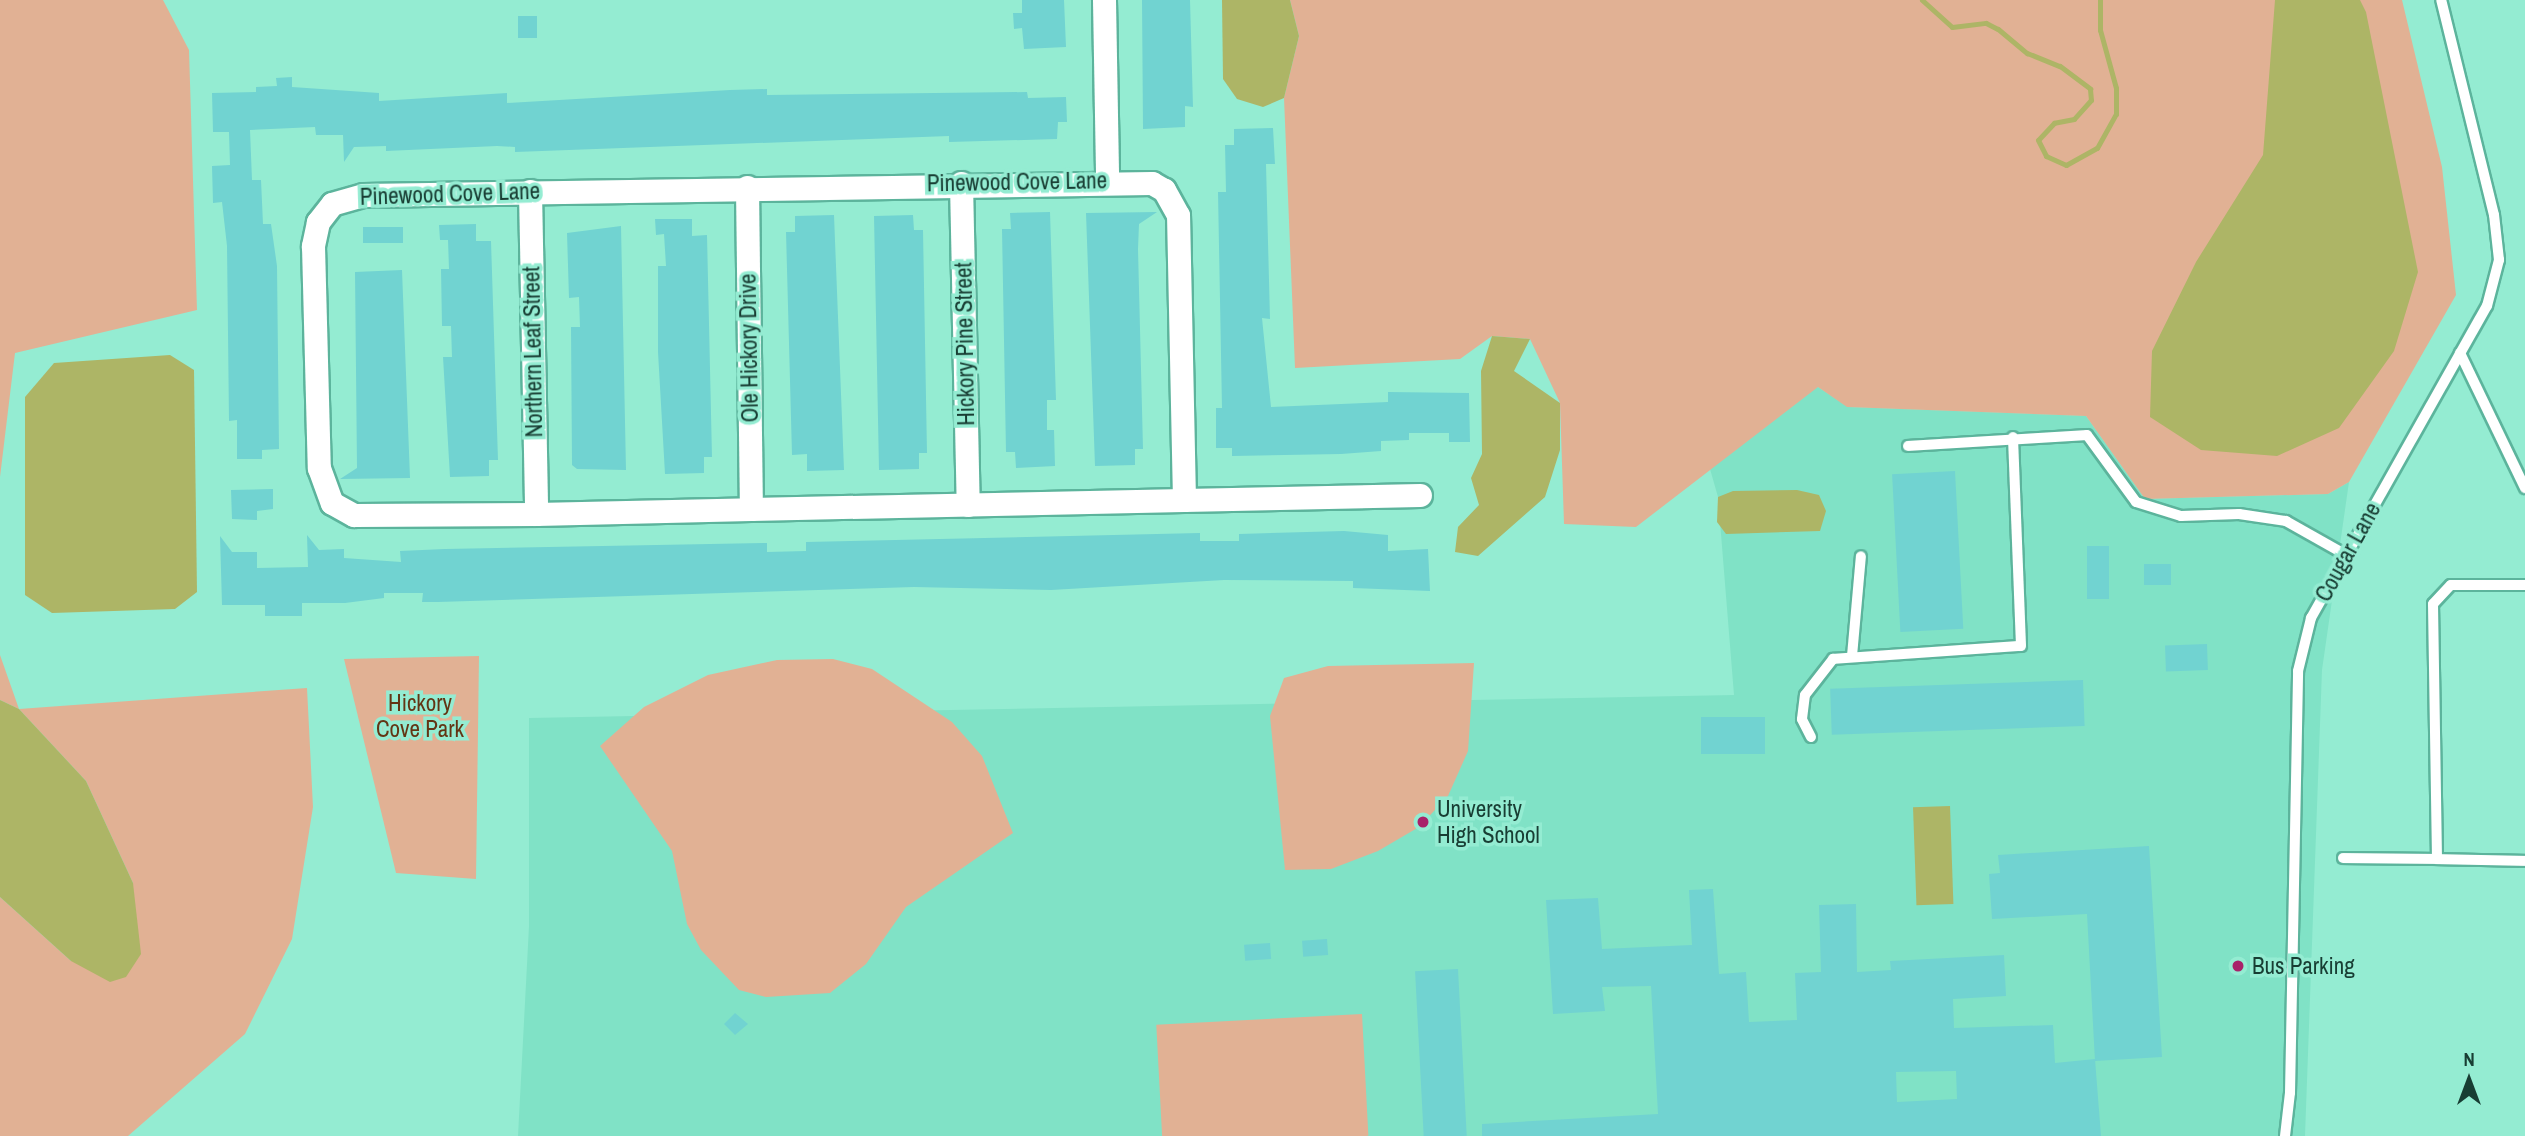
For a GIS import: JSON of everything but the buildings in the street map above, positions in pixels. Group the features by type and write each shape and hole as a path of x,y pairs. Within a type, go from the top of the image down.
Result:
{"street":[{"path":"1104,0 1107,180"},
{"name":"Pinewood Cove Lane","path":"1184,500 1178,215 1164,190 1152,183 1107,180 530,191 341,198 318,222 314,273 318,460 321,484 332,503 342,511 369,516 536,514 1420,495"},
{"name":"Hickory Pine Street","path":"961,183 968,505"},
{"name":"Ole Hickory Drive","path":"747,187 751,509"},
{"name":"Northern Leaf Street","path":"530,191 536,514"}],"lane":[{"name":"Cougar Lane","path":"2285,1136 2290,1093 2298,671 2311,618 2487,306 2499,260 2494,215 2441,0"},
{"path":"2460,353 2525,488"},
{"path":"1908,446 2013,437 2087,435 2136,502 2181,516 2239,514 2287,521 2346,555"},
{"path":"1811,737 1802,719 1814,677 1833,659 2021,646 2013,437"},
{"path":"1853,656 1861,556"},
{"path":"2437,859 2433,604 2451,585 2525,585"},
{"path":"2343,858 2525,861"}],"shaded area":[{"path":"1222,0 1290,0 1299,36 1284,98 1263,107 1237,99 1223,79"},
{"path":"2275,0 2360,0 2366,12 2418,272 2394,351 2339,428 2277,456 2201,450 2150,417 2152,351 2196,262 2263,155"},
{"path":"1492,336 1530,339 1514,371 1560,403 1560,450 1545,497 1478,556 1455,552 1458,527 1479,505 1471,478 1482,454 1481,371"},
{"path":"170,355 194,370 197,592 175,609 52,613 25,595 25,397 54,363"},
{"name":"University High School","path":"1818,387 1848,407 2086,416 2145,499 2328,494 2349,482 2322,670 2305,1136 518,1136 529,926 529,718 1734,695 1718,497 1698,427"},
{"path":"1797,490 1819,495 1826,511 1820,531 1726,534 1717,522 1718,497 1733,491"},
{"path":"0,700 19,709 86,781 133,883 141,954 126,977 110,982 71,961 0,897"},
{"path":"1950,806 1953,904 1916,905 1913,807"}],"green space":[{"path":"0,0 163,0 189,50 197,310 15,353 0,477"},
{"path":"1290,0 2402,0 2442,167 2456,295 2349,482 2328,494 2145,499 2086,416 1847,407 1818,387 1636,527 1564,524 1560,403 1530,339 1492,336 1460,359 1295,368 1284,98 1299,36"},
{"path":"0,655 19,709 0,700"},
{"name":"Hickory Cove Park","path":"479,656 476,879 396,873 344,659"},
{"path":"833,659 872,669 952,722 982,756 1013,833 906,907 866,964 830,993 766,997 739,990 701,950 687,924 672,851 600,746 644,707 708,675 777,660"},
{"path":"1474,663 1468,751 1448,796 1419,827 1378,851 1331,869 1285,870 1270,716 1284,678 1328,666"},
{"path":"307,688 313,807 292,939 245,1034 128,1136 0,1136 0,897 71,961 133,883 86,781 19,709"},
{"path":"1362,1014 1368,1136 1162,1136 1156,1025"}],"waterway":[{"path":"1922,0 1952,27 1986,23 1998,29 2027,53 2060,66 2090,89 2091,100 2074,119 2054,123 2038,140 2046,156 2066,165 2097,148 2116,114 2116,88 2100,30 2100,0"}],"place":[{"name":"University High School","path":"1423,822"},
{"name":"Bus Parking","path":"2238,966"}]}
